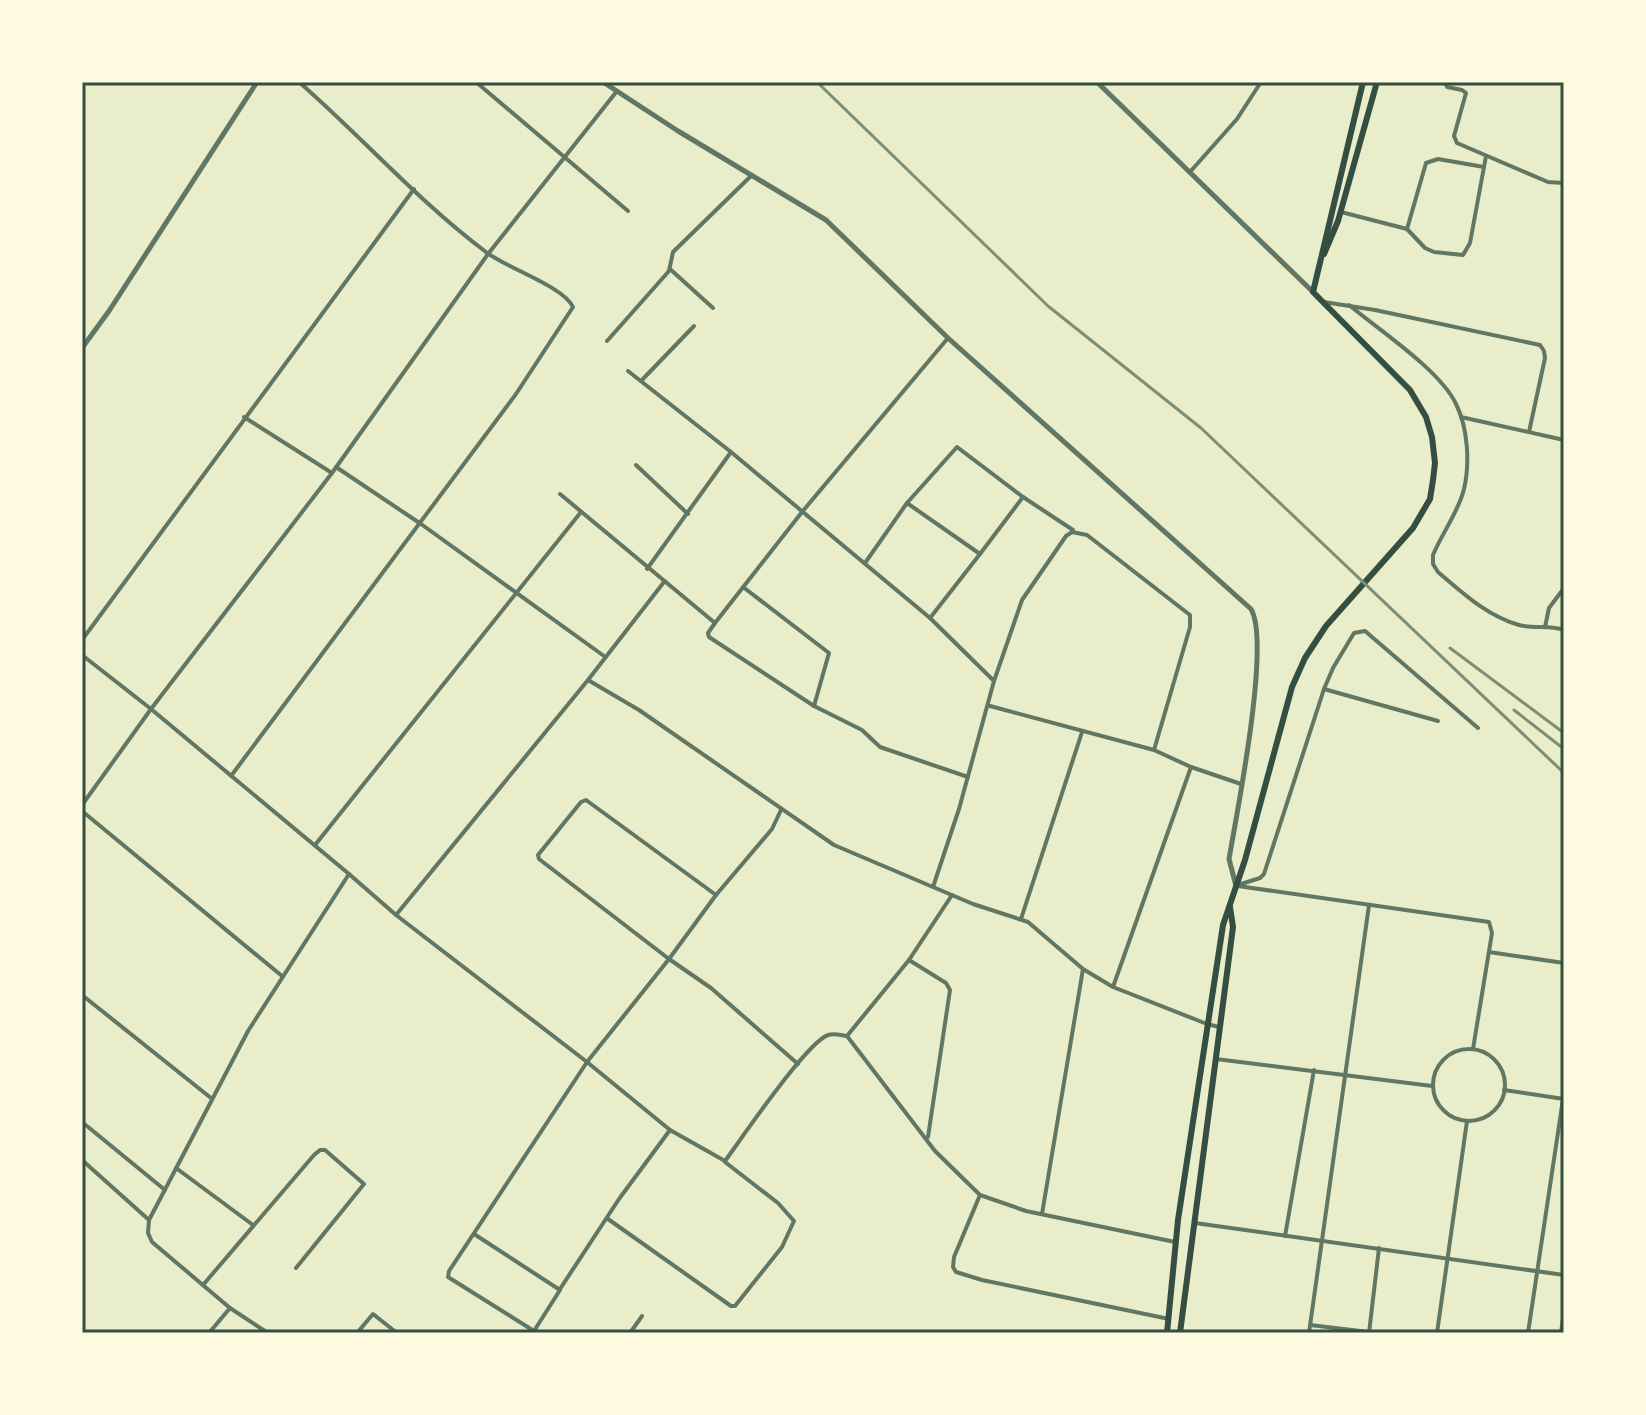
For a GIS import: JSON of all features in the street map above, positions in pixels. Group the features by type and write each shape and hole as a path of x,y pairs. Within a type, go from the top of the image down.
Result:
{"main road":[{"path":"1167,1333 1176,1243 1223,925 1245,860 1285,711 1299,670 1326,626 1413,528 1432,490 1435,449 1426,417 1418,403 1404,383 1313,292 1363,82"},
{"path":"1322,258 1335,233 1377,82"},
{"path":"1181,1333 1233,927 1230,907"}],"street":[{"path":"82,348 257,82"},
{"path":"231,776 516,394 573,307 571,302 541,282 488,254 299,82"},
{"path":"476,82 628,211"},
{"path":"603,82 826,220 948,338 1251,609 1255,616 1259,654 1229,859 1236,886"},
{"path":"1097,82 1313,292"},
{"path":"1190,172 1237,119 1261,82"},
{"path":"1445,82 1447,87 1466,93 1454,141 1548,182 1564,183"},
{"path":"282,976 82,807 151,709 332,473 488,254 617,91"},
{"path":"1341,212 1407,229 1425,248 1434,252 1463,255 1470,243 1486,156"},
{"path":"1407,229 1426,163 1438,159 1484,167"},
{"path":"607,341 670,269 673,252 752,175"},
{"path":"82,640 414,189"},
{"path":"670,269 713,308"},
{"path":"1324,302 1540,345 1545,358 1529,432"},
{"path":"1349,305 1436,377 1456,403 1461,417 1467,453 1464,492 1437,547 1433,564 1438,572 1496,616 1520,625 1564,630"},
{"path":"641,381 694,326"},
{"path":"948,338 802,512 708,633 709,637 814,706 862,730 880,747 968,777"},
{"path":"628,371 731,452 930,618 994,681"},
{"path":"244,417 332,473"},
{"path":"1461,417 1564,440"},
{"path":"865,563 907,503 957,447 1023,497 1074,531 1087,535 1190,615 1190,627 1154,750"},
{"path":"647,569 731,452"},
{"path":"636,465 688,514"},
{"path":"336,467 421,524 604,656"},
{"path":"560,494 715,623"},
{"path":"930,618 1023,497"},
{"path":"907,503 980,554"},
{"path":"315,845 581,512"},
{"path":"933,887 994,681 1022,600 1066,536 1074,531"},
{"path":"396,915 664,582"},
{"path":"743,587 829,653 814,706"},
{"path":"1545,627 1549,608 1564,588"},
{"path":"1236,886 1264,874 1324,689 1354,633 1365,631 1478,728"},
{"path":"82,655 151,709 396,915 670,1130 725,1161 778,1203 794,1221 782,1247 735,1306 608,1219"},
{"path":"588,680 639,710 834,845 952,895 1021,919 1083,969 1113,987 1219,1027"},
{"path":"1324,689 1438,721"},
{"path":"989,706 1154,750 1241,784"},
{"path":"1021,919 1082,732"},
{"path":"1113,987 1191,767"},
{"path":"716,895 586,800 581,802 540,852 539,859 711,988 798,1064"},
{"path":"670,1130 619,1199 533,1332 448,1277 449,1271 587,1062 716,895 772,829 781,810"},
{"path":"268,1333 230,1308 152,1242 148,1233 149,1220 248,1031 349,874"},
{"path":"1236,886 1489,922 1492,933 1473,1049"},
{"path":"847,1036 909,960 952,895"},
{"path":"1309,1333 1369,905"},
{"path":"1489,952 1564,963"},
{"path":"909,960 946,983 950,990 928,1139"},
{"path":"1042,1214 1083,969"},
{"path":"82,995 211,1098"},
{"path":"725,1161 798,1064 826,1036 847,1036 935,1151 980,1195 1009,1206 1176,1243"},
{"path":"1473,1049 1493,1059 1500,1068 1504,1090 1496,1109 1478,1120 1467,1121 1457,1119 1440,1107 1432,1086 1440,1063 1449,1055 1473,1049"},
{"path":"1214,1059 1432,1086"},
{"path":"1285,1236 1314,1070"},
{"path":"1504,1090 1564,1099 1528,1333"},
{"path":"1437,1333 1467,1121"},
{"path":"82,1122 165,1190"},
{"path":"203,1285 320,1150 327,1151 362,1180 363,1187 296,1268"},
{"path":"82,1160 149,1220"},
{"path":"176,1168 253,1225"},
{"path":"980,1195 954,1257 956,1272 1169,1319"},
{"path":"1193,1223 1564,1275"},
{"path":"474,1234 560,1290"},
{"path":"1369,1332 1379,1248"},
{"path":"209,1333 230,1308"},
{"path":"1561,1333 1564,1311"},
{"path":"357,1333 373,1314 397,1333"},
{"path":"630,1333 642,1316"},
{"path":"1310,1325 1377,1333"}],"railway":[{"path":"817,82 1048,306 1201,428 1564,773"},
{"path":"1450,648 1564,733"},
{"path":"1514,710 1564,749"}]}
